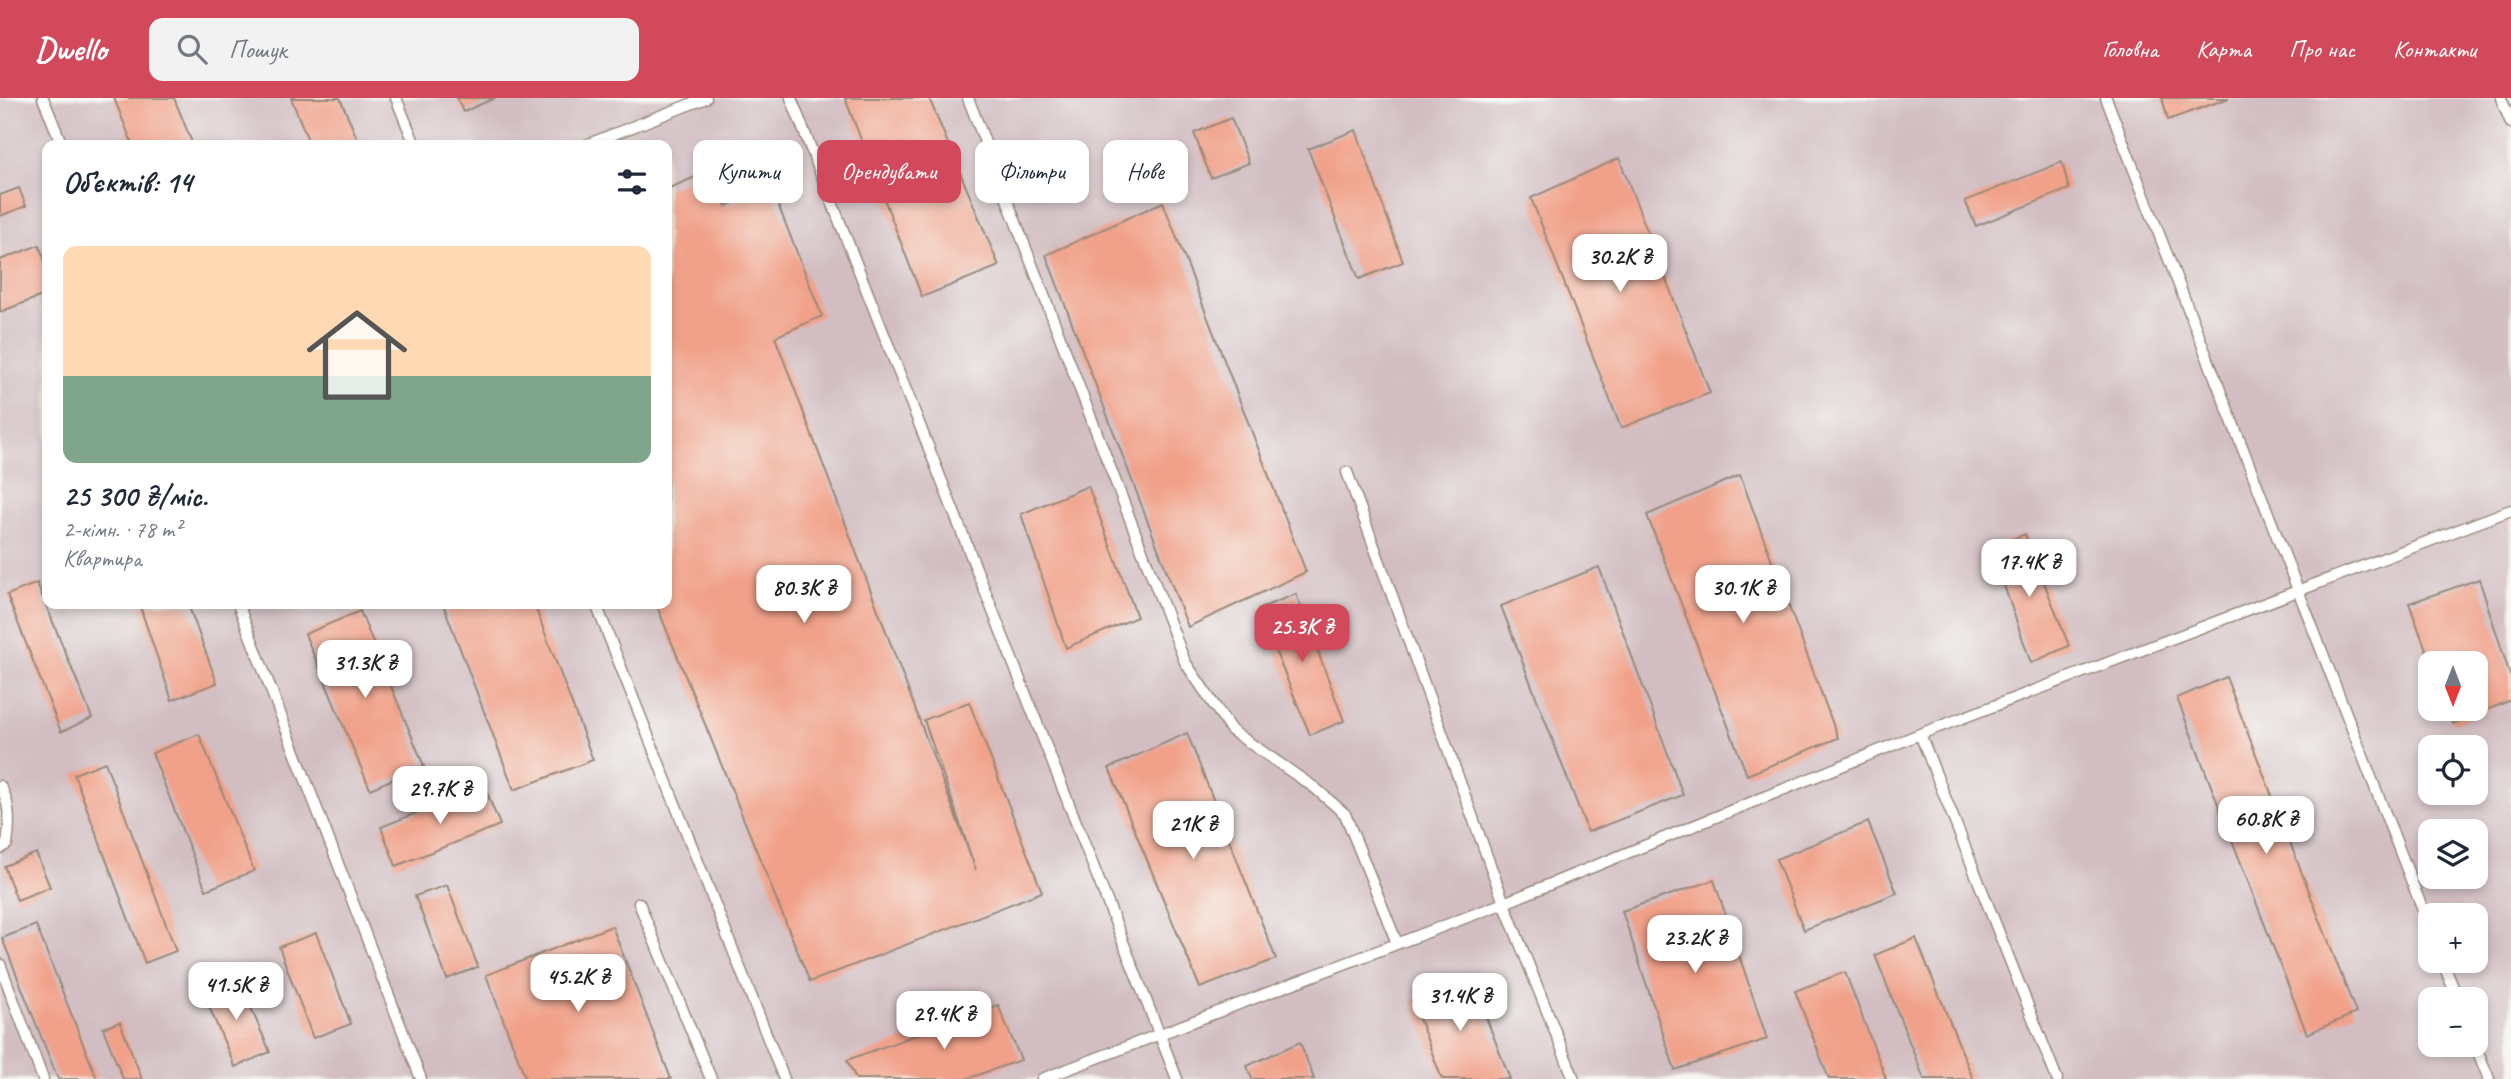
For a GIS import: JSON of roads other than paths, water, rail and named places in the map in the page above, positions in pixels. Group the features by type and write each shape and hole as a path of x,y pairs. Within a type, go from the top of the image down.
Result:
{"lane":[{"path":"43,98 60,140"},
{"path":"396,98 413,140"},
{"path":"599,140 706,98"},
{"path":"791,98 1177,1079"},
{"path":"968,98 1185,662 1231,730 1315,788 1345,814 1397,943"},
{"path":"2106,98 2420,903"},
{"path":"2501,98 2511,123"},
{"path":"1347,472 1504,903 1574,1079"},
{"path":"1042,1079 1504,903 1920,734 2511,510"},
{"path":"241,609 421,1079"},
{"path":"598,609 784,1079"},
{"path":"1920,734 2057,1079"},
{"path":"0,786 5,794 10,825 7,844 0,849"},
{"path":"639,903 711,1079"},
{"path":"0,964 43,1079"},
{"path":"2480,1057 2489,1079"}]}
